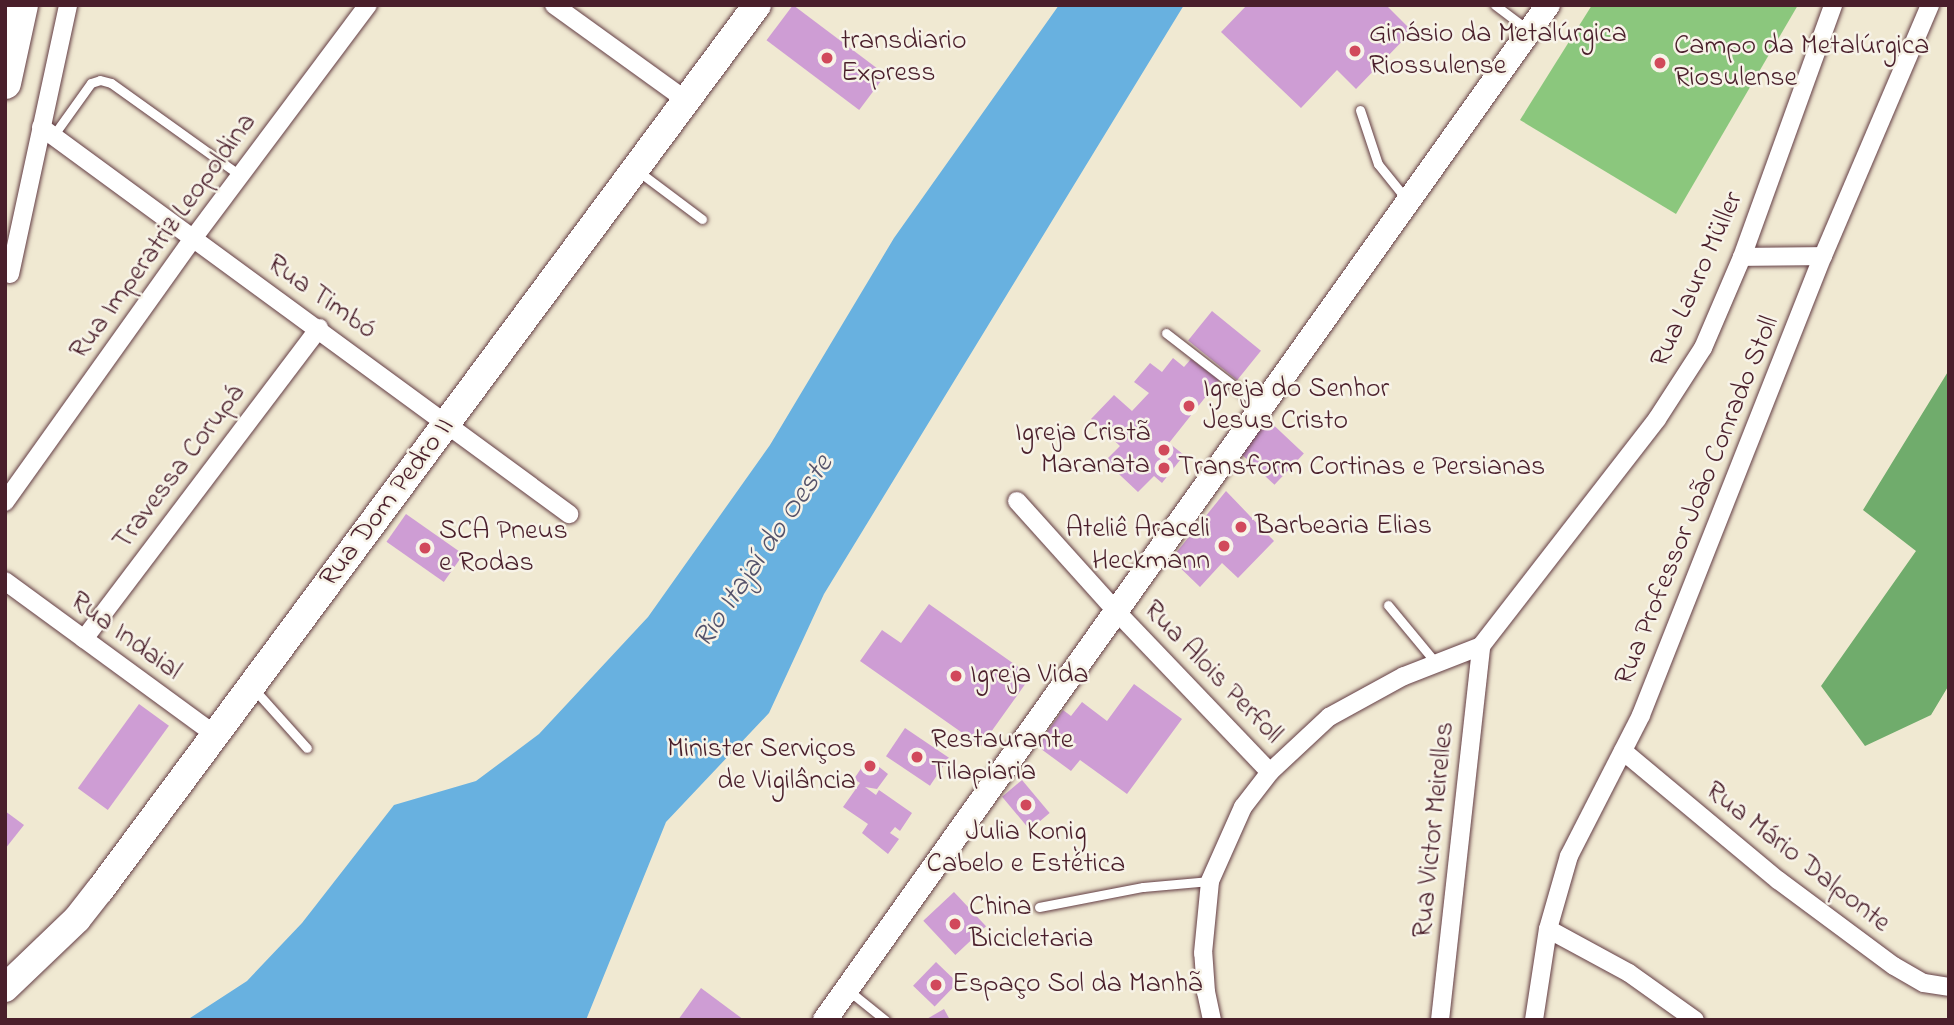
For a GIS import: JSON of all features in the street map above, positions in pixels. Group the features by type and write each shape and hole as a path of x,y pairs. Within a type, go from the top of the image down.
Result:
{"highway":[{"path":"5,83 22,5"}],"main road":[{"name":"Rua Dom Pedro II","path":"5,988 77,919 449,423 757,5"},
{"path":"825,1020 1548,5"}],"street":[{"path":"10,274 47,132 68,5"},
{"name":"Rua Imperatriz Leopoldina","path":"5,502 192,240 368,5"},
{"path":"554,5 687,101"},
{"name":"Rua Lauro Müller","path":"1481,646 1682,384 1703,348 1742,257 1833,5"},
{"name":"Rua Professor João Conrado Stoll","path":"1534,1020 1548,929 1569,856 1641,715 1822,256 1930,5"},
{"name":"Rua Timbó","path":"47,132 192,240 449,423 569,514"},
{"path":"1742,257 1822,256"},
{"name":"Travessa Corupá","path":"83,639 319,328"},
{"name":"Rua Alois Perfoll","path":"1017,501 1115,610 1270,772"},
{"name":"Rua Indaial","path":"5,580 214,734"},
{"path":"1212,1020 1206,992 1203,954 1210,881 1243,807 1270,772 1329,717 1361,697 1481,646"},
{"name":"Rua Victor Meirelles","path":"1440,1020 1481,646"},
{"name":"Rua Mário Dalponte","path":"1623,751 1779,880 1894,966 1924,983 1949,987"},
{"path":"1548,929 1629,973 1695,1020"}],"lane":[{"path":"1495,5 1529,31"},
{"path":"47,132 92,83 100,79 111,83 241,176"},
{"path":"1360,110 1378,164 1408,201"},
{"path":"636,170 702,219"},
{"path":"1166,333 1261,407"},
{"path":"1388,605 1436,663"},
{"path":"251,685 307,748"},
{"path":"1039,907 1143,887 1210,881"},
{"path":"847,989 885,1020"}],"green space":[{"name":"Campo da Metalúrgica Riosulense","path":"1592,5 1798,5 1676,214 1520,120"},
{"path":"1949,370 1949,685 1931,715 1865,746 1821,686 1916,551 1863,510"}],"water":[{"name":"Rio Itajaí do Oeste","path":"1059,5 1184,5 824,594 769,713 666,822 586,1020 187,1020 247,981 302,923 394,805 476,781 539,734 648,617 770,445 894,238"}],"building":[{"name":"transdiario Express","path":"793,5 886,75 859,110 767,40"},
{"path":"1247,5 1386,5 1412,31 1356,89 1337,70 1301,108 1221,32"},
{"path":"1212,311 1261,351 1237,380 1188,341"},
{"path":"1173,358 1184,367 1191,359 1219,380 1169,443 1184,455 1162,483 1154,476 1138,492 1105,461 1120,446 1091,419 1114,395 1132,411 1149,393 1134,382 1150,363 1162,372"},
{"path":"1268,420 1304,453 1275,485 1239,451"},
{"path":"1226,491 1274,541 1238,578 1222,563 1200,587 1171,559"},
{"name":"SCA Pneus e Rodas","path":"406,514 463,554 444,582 386,542"},
{"name":"Igreja Vida","path":"929,604 1031,676 981,746 860,661 882,630 901,643"},
{"path":"1134,684 1182,719 1127,794 1080,760 1071,771 1037,746 1063,710 1071,716 1082,702 1107,721"},
{"path":"139,704 169,726 108,810 78,788"},
{"name":"Restaurante Tilapiaria","path":"905,728 949,758 930,786 886,756"},
{"path":"868,758 888,774 877,789 865,787 876,795 879,790 912,813 900,831 895,827 890,833 899,839 888,854 862,833 868,824 843,807 860,783 854,779"},
{"name":"Julia Konig Cabelo e Estética","path":"1022,780 1050,813 1030,830 1002,797"},
{"path":"5,811 24,825 5,849"},
{"name":"China Bicicletaria","path":"954,892 986,926 955,955 923,921"},
{"name":"Espaço Sol da Manhã","path":"936,962 958,983 935,1007 913,986"},
{"path":"701,988 744,1020 678,1020"},
{"path":"944,1009 950,1020 925,1020"}],"place":[{"name":"Ginásio da Metalúrgica Riossulense","path":"1355,51"},
{"name":"transdiario Express","path":"827,58"},
{"name":"Campo da Metalúrgica Riosulense","path":"1660,63"},
{"name":"Igreja do Senhor Jesus Cristo","path":"1189,406"},
{"name":"Igreja Cristã Maranata","path":"1164,450"},
{"name":"Transform Cortinas e Persianas","path":"1164,468"},
{"name":"Barbearia Elias","path":"1241,527"},
{"name":"Ateliê Araceli Heckmann","path":"1224,546"},
{"name":"SCA Pneus e Rodas","path":"425,548"},
{"name":"Igreja Vida","path":"956,676"},
{"name":"Restaurante Tilapiaria","path":"917,757"},
{"name":"Minister Serviços de Vigilância","path":"870,766"},
{"name":"Julia Konig Cabelo e Estética","path":"1026,805"},
{"name":"China Bicicletaria","path":"955,924"},
{"name":"Espaço Sol da Manhã","path":"936,985"}]}
